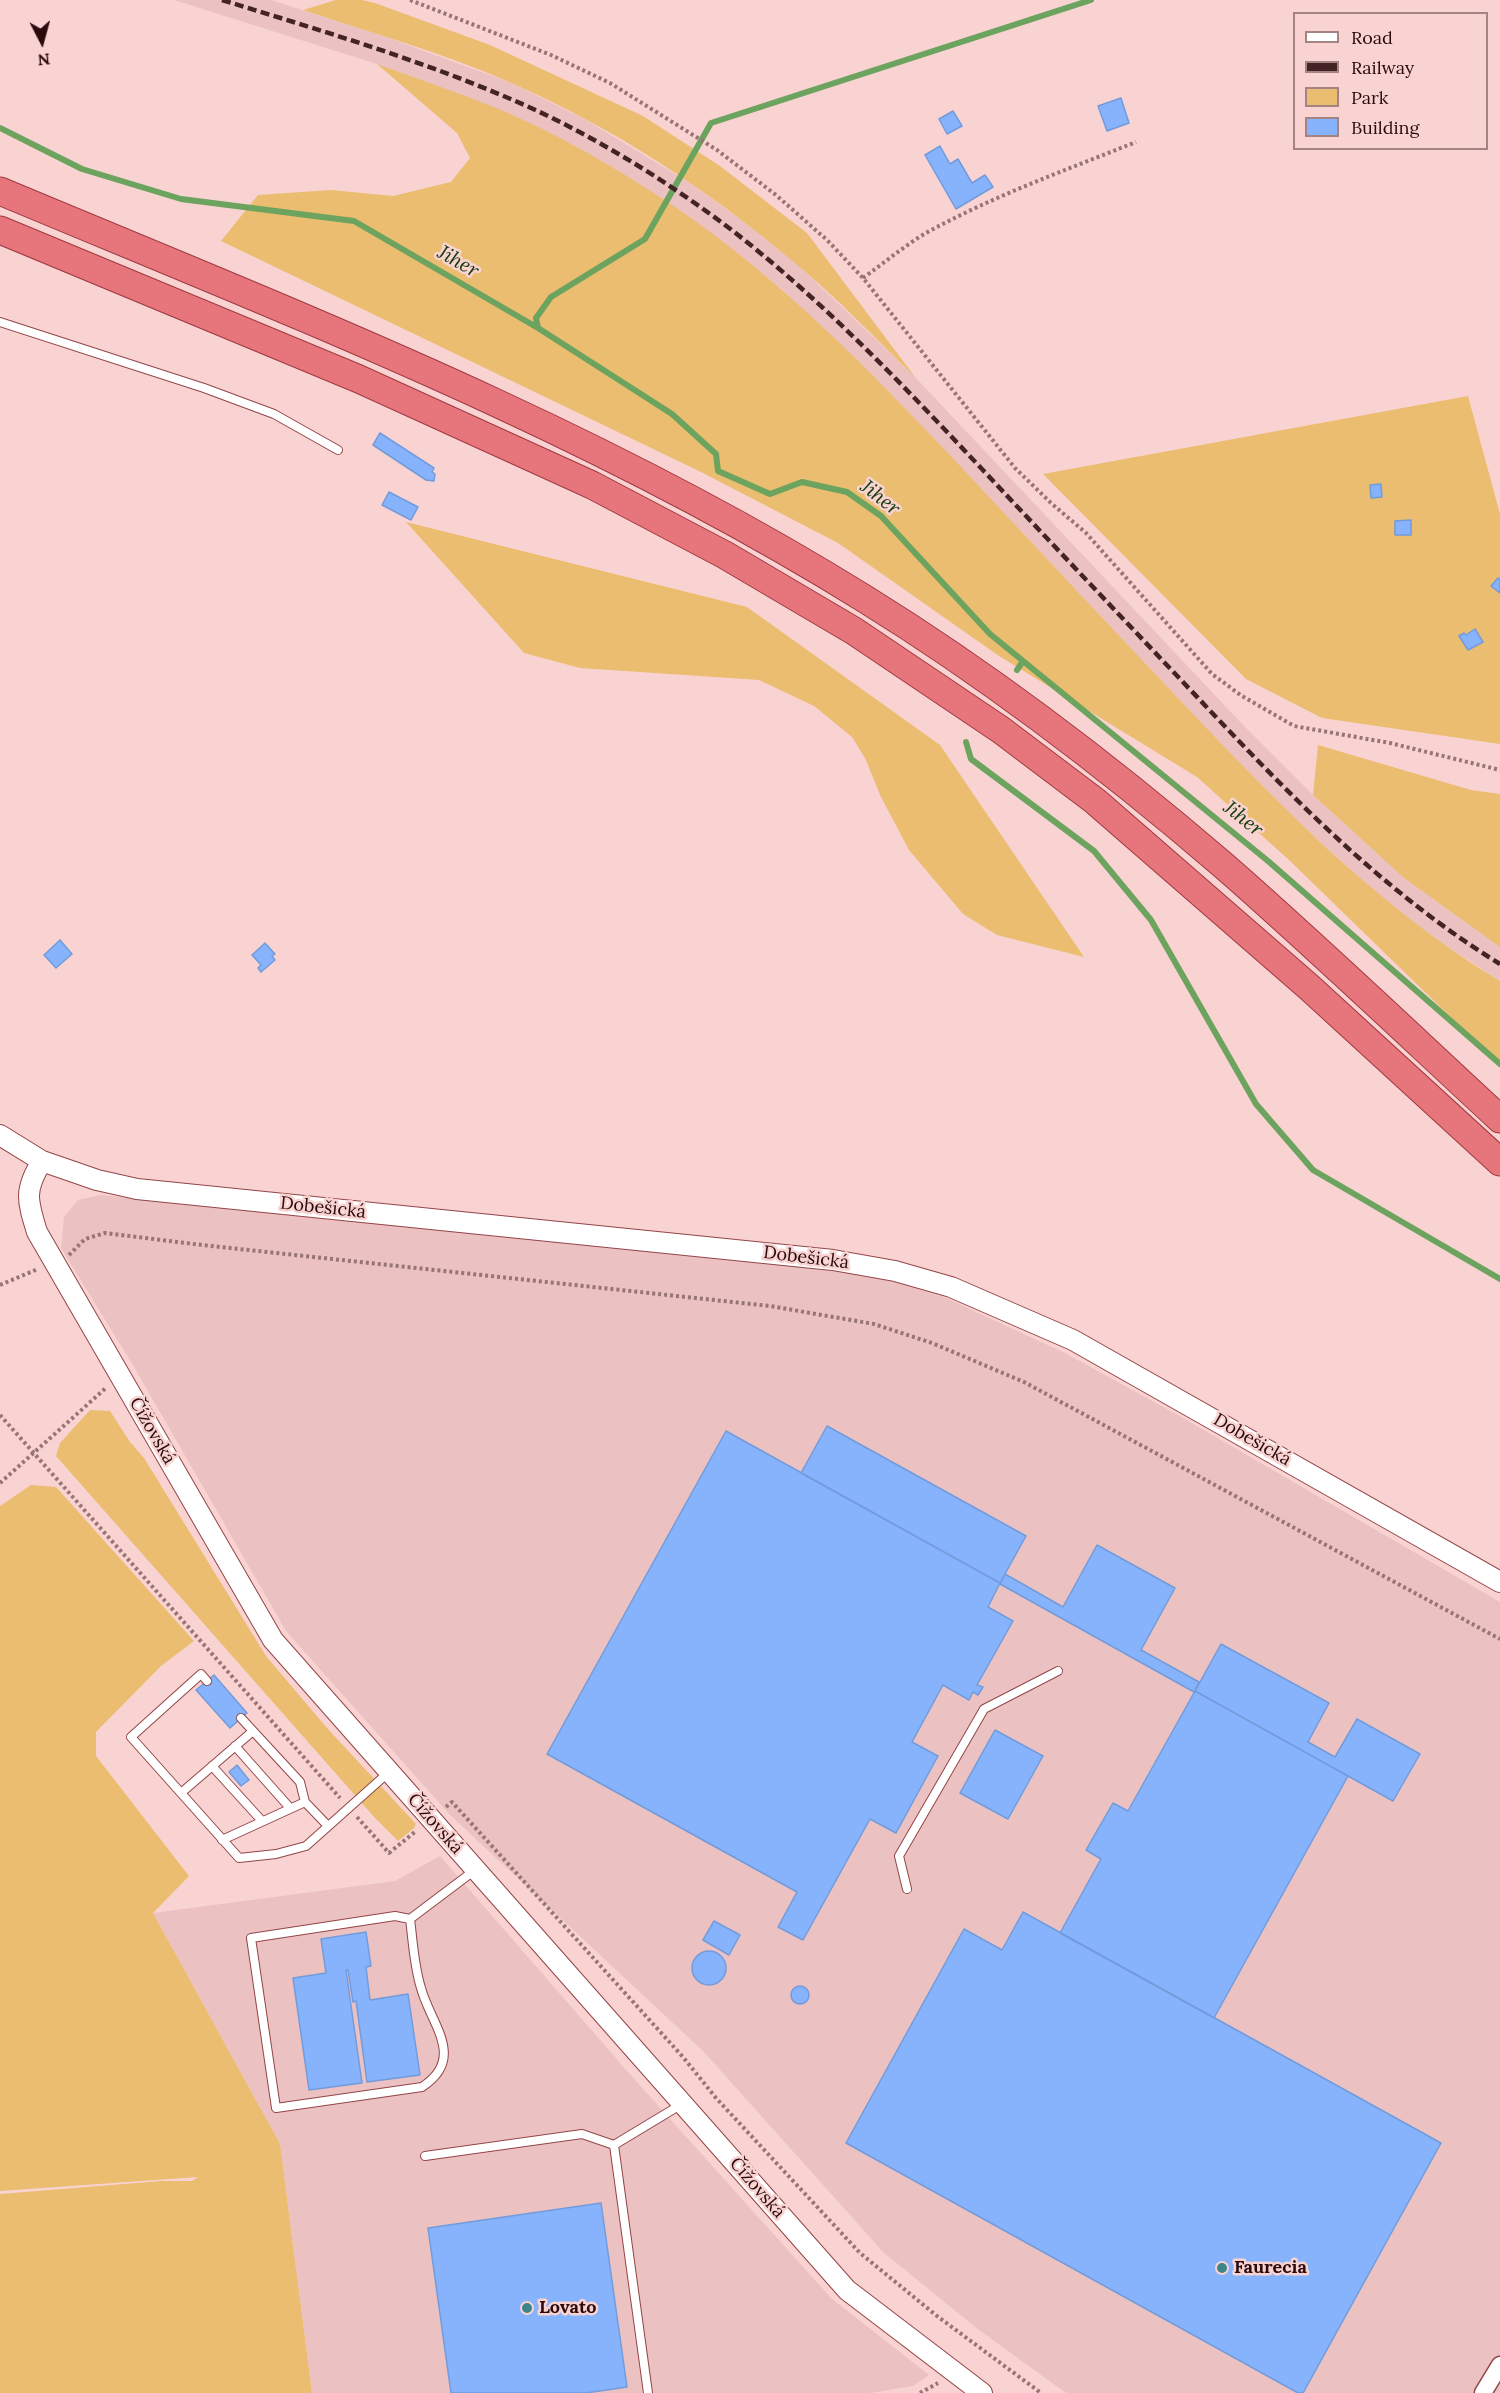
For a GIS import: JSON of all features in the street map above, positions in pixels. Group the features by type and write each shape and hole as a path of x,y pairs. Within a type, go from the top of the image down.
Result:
{"highway":[{"path":"0,191 489,399 663,485 742,527 865,599 995,685 1115,776 1224,866 1500,1119"},
{"path":"0,230 359,379 592,485 725,555 854,631 1001,730 1095,801 1310,988 1500,1162"}],"street":[{"name":"Dobešická","path":"0,1135 42,1161 97,1180 137,1189 833,1260 895,1271 951,1287 1073,1340 1500,1582"},
{"name":"Čížovská","path":"42,1161 30,1181 30,1210 37,1232 273,1640 847,2290 982,2393"},
{"path":"1483,2393 1500,2365"}],"lane":[{"path":"0,321 204,388 274,414 338,450"},
{"path":"907,1889 899,1856 984,1709 1058,1671"},
{"path":"207,1681 201,1674 131,1737 238,1858 276,1854 306,1845 389,1772"},
{"path":"242,1718 300,1782 305,1802 328,1826"},
{"path":"181,1793 253,1731"},
{"path":"235,1746 290,1808"},
{"path":"212,1766 262,1821"},
{"path":"222,1840 305,1802"},
{"path":"410,1919 417,1976 422,1992 439,2026 444,2053 442,2067 434,2079 422,2086 276,2108 251,1938 395,1916 410,1919 476,1870"},
{"path":"614,2145 682,2104"},
{"path":"425,2156 582,2134 614,2145"},
{"path":"614,2145 648,2393"}],"path":[{"path":"410,0 551,55 610,83 683,127 776,195 827,240 863,278 1015,468 1086,533 1212,674 1242,696 1294,726 1390,743 1500,770"},
{"path":"863,278 925,234 975,209 1047,177 1136,142"},
{"path":"0,1285 69,1255 85,1239 105,1233 770,1306 874,1324 932,1343 1024,1382 1500,1639"},
{"path":"0,1483 120,1375"},
{"path":"0,1415 344,1802"},
{"path":"351,1810 389,1853 452,1802 683,2057 716,2098 860,2253 937,2316 1041,2393"}],"shaded area":[{"path":"174,0 271,0 386,37 509,82 583,118 690,183 740,219 798,265 915,377 1245,727 1313,795 1404,878 1500,947 1500,981 1435,938 1385,901 1292,816 894,397 779,287 723,242 674,207 569,143 497,109 377,64"},
{"path":"100,1195 832,1270 896,1282 946,1298 1065,1353 1178,1415 1500,1602 1500,2393 1066,2393 979,2330 884,2253 704,2052 450,1815 286,1631 134,1367 61,1248 64,1217 78,1200"},
{"path":"440,1856 635,2080 831,2298 929,2375 913,2386 871,2393 312,2393 280,2144 153,1913 395,1881"}],"green space":[{"path":"336,0 362,0 375,3 490,45 643,116 720,166 807,233 915,377 812,277 730,211 659,162 586,119 509,82 433,53 303,10"},
{"path":"377,64 494,107 587,152 632,179 715,235 790,297 896,399 1199,720 1320,842 1406,916 1452,950 1500,981 1500,1065 1289,860 1197,777 999,656 838,543 701,472 221,241 258,195 331,190 393,196 451,182 470,158 457,133"},
{"path":"1468,396 1500,514 1500,744 1322,718 1246,679 1043,474"},
{"path":"406,522 747,607 940,745 1084,957 997,935 963,914 909,850 881,797 865,758 852,737 814,706 759,680 580,668 524,653"},
{"path":"1318,745 1471,790 1500,794 1500,947 1404,878 1313,795"},
{"path":"90,1410 110,1411 130,1442 144,1458 266,1656 327,1728 416,1824 398,1841 375,1818 56,1456 60,1443"},
{"path":"31,1485 56,1487 194,1641 161,1666 96,1732 96,1756 189,1876 153,1913 280,2144 312,2393 0,2393 0,2194 161,2181 192,2181 198,2177 0,2191 0,1506"}],"building":[{"path":"1121,98 1129,123 1107,131 1098,106"},
{"path":"953,111 962,126 947,134 939,119"},
{"path":"940,146 950,164 958,159 972,183 985,175 993,187 956,209 925,155"},
{"path":"380,433 434,468 432,472 435,474 434,481 426,480 373,445"},
{"path":"1381,484 1382,497 1371,498 1370,485"},
{"path":"389,492 418,507 411,520 382,505"},
{"path":"1411,520 1411,535 1395,535 1395,521"},
{"path":"1498,578 1500,579 1500,593 1491,586"},
{"path":"1475,629 1483,642 1468,650 1459,636 1464,633 1466,635"},
{"path":"60,940 72,954 56,968 44,955"},
{"path":"265,943 275,954 272,956 275,960 261,972 258,968 261,965 252,955"},
{"path":"827,1426 1026,1536 1000,1583 801,1473"},
{"path":"726,1431 1000,1583 988,1607 1013,1621 977,1685 983,1687 978,1695 973,1692 969,1700 943,1685 912,1742 938,1756 896,1833 870,1819 803,1940 778,1927 797,1892 547,1754"},
{"path":"1097,1545 1175,1588 1141,1650 1199,1682 1194,1692 1000,1584 1005,1574 1063,1607"},
{"path":"1221,1644 1329,1703 1308,1742 1335,1757 1357,1719 1420,1754 1393,1801 1195,1691"},
{"path":"214,1675 247,1713 230,1728 196,1690"},
{"path":"1195,1691 1348,1776 1214,2018 1060,1933 1101,1859 1086,1850 1113,1803 1128,1811"},
{"path":"995,1730 1043,1756 1008,1819 960,1793"},
{"path":"237,1765 249,1780 241,1786 229,1772"},
{"name":"Faurecia","path":"1023,1912 1441,2143 1303,2393 1298,2393 846,2143 964,1929 1002,1950"},
{"path":"714,1921 740,1935 729,1955 703,1940"},
{"path":"366,1932 371,1966 366,1967 370,2000 408,1994 420,2075 367,2082 356,2001 353,2002 348,1970 346,1970 362,2083 309,2090 293,1978 326,1973 321,1939"},
{"path":"709,1951 721,1956 726,1968 721,1980 709,1985 697,1980 692,1968 697,1956"},
{"path":"800,1986 806,1989 809,1995 806,2001 800,2004 794,2001 791,1995 794,1989"},
{"name":"Lovato","path":"601,2203 627,2387 586,2393 451,2393 428,2228"}],"waterway":[{"path":"538,328 536,318 551,297 645,239 711,123 1091,0"},
{"name":"Jiher","path":"0,128 82,169 181,199 354,221 538,328 672,414 716,454 718,471 770,494 802,482 847,492 881,516 990,634 1268,861 1500,1064"},
{"path":"1017,670 1023,661"},
{"path":"966,742 971,759 1094,851 1151,920 1256,1104 1313,1170 1500,1279"}],"railway":[{"path":"222,0 398,56 467,81 531,108 591,138 651,174 733,231 799,286 892,375 1305,808 1341,842 1418,907 1458,937 1500,964"}],"place":[{"name":"Faurecia","path":"1222,2268"},
{"name":"Lovato","path":"527,2308"}]}
